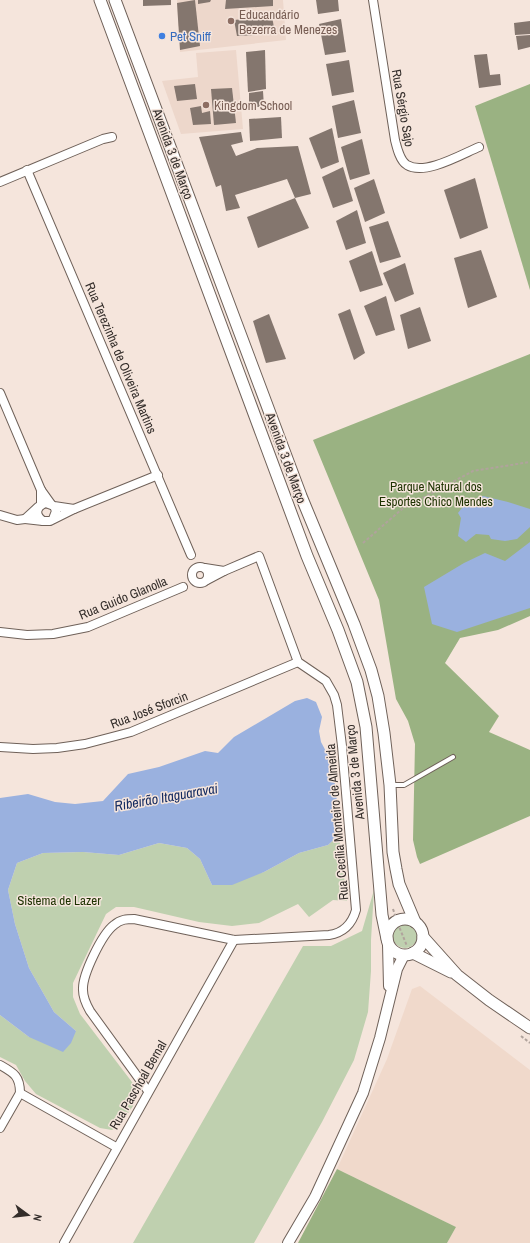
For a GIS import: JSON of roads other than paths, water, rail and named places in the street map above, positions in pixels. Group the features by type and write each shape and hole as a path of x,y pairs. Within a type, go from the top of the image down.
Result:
{"main road":[{"name":"Avenida 3 de Março","path":"100,0 307,556 338,630 357,682 366,727 382,915 388,941"},
{"name":"Avenida 3 de Março","path":"115,0 301,496 354,624 371,670 378,696 384,733 390,785 393,852 400,884 415,922"},
{"path":"457,975 408,954 395,952 388,941 389,929 396,921 406,919 415,922 421,929 423,937 457,975 489,1000 530,1028"},
{"path":"408,954 420,947 423,937"}],"street":[{"name":"Rua Sérgio Sajo","path":"373,0 395,140 400,155 406,165 418,168 432,167 479,147"},
{"path":"0,182 103,139 112,137"},
{"name":"Rua Terezinha de Oliveira Martins","path":"27,170 191,555 192,572"},
{"path":"0,393 41,490 53,505 55,514 53,519"},
{"path":"0,515 17,520 25,519 50,521 74,509 158,475"},
{"path":"41,490 40,506 37,510 38,517 43,521"},
{"path":"25,519 40,506 46,503 74,509"},
{"name":"Rua Terezinha de Oliveira Martins","path":"191,555 204,568"},
{"path":"224,570 198,566 192,572 192,579 198,583 204,582 224,570 258,556 298,662"},
{"path":"204,568 208,574 207,580"},
{"name":"Rua Guido Glanolla","path":"183,587 192,572"},
{"name":"Rua Guido Glanolla","path":"0,632 27,635 53,634 88,627 183,587 198,583"},
{"name":"Rua José Sforcin","path":"0,746 33,749 57,748 85,744 131,732 298,662"},
{"name":"Rua Cecília Monteiro de Almeida","path":"148,1091 90,1011 84,999 82,990 85,977 101,943 114,925 123,919 134,919 234,940 334,934 350,925 354,918 356,910 343,754 337,706 334,695 326,681 298,662"},
{"name":"Rua Paschoal Bernal","path":"64,1243 116,1147 234,940"},
{"path":"388,941 390,984 388,1008"},
{"path":"288,1243 315,1197 363,1094 380,1038 398,969 408,954"},
{"path":"0,1065 12,1072 20,1083 20,1093 0,1128"},
{"path":"20,1093 116,1147"}],"lane":[{"path":"390,785 404,785 454,756"}],"water":[{"path":"483,496 530,509 530,527 517,539 505,541 491,539 489,535 476,534 466,542 458,536 461,518 458,513 465,504"},
{"path":"530,542 530,608 457,632 432,624 424,587 464,563 485,553 505,561"},
{"name":"Ribeirão Itaguaravai","path":"307,698 316,702 322,717 319,731 321,742 330,759 336,789 339,835 328,845 299,853 264,872 232,885 212,885 200,859 187,848 159,843 119,855 83,852 43,853 17,863 8,890 15,924 29,968 54,1012 76,1031 71,1043 63,1052 29,1037 0,1015 0,798 28,794 55,802 75,804 103,801 128,774 159,767 205,751 218,753 234,737 295,701"}],"place":[{"name":"Educandário Bezerra de Menezes","path":"231,21"},
{"name":"Pet Sniff","path":"162,36"},
{"name":"Kingdom School","path":"206,105"}],"park label":[{"name":"Parque Natural dos Esportes Chico Mendes","path":"436,494"},
{"name":"Sistema de Lazer","path":"59,900"}]}
